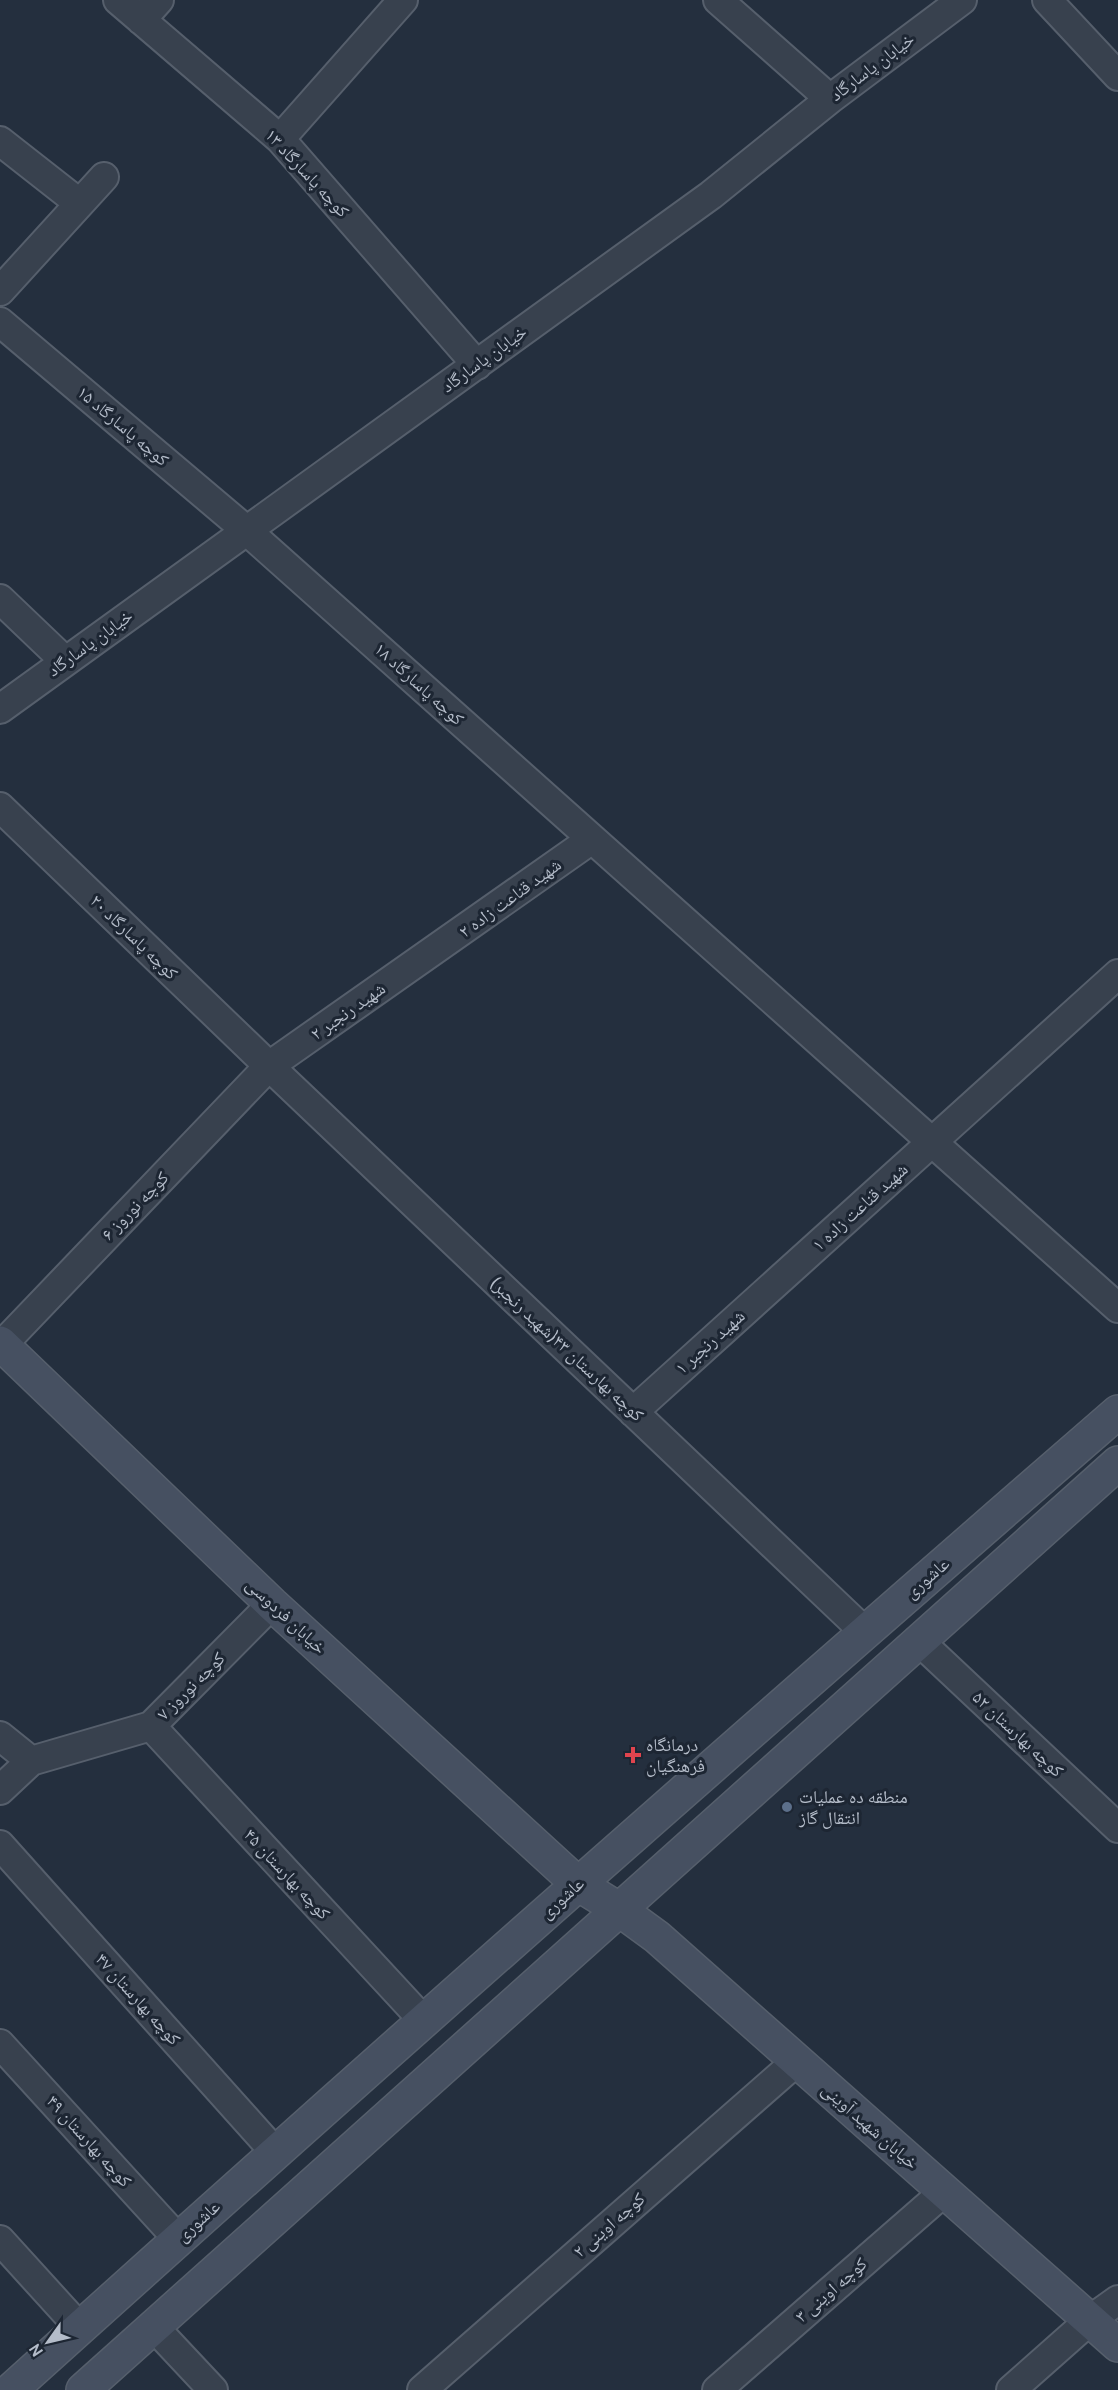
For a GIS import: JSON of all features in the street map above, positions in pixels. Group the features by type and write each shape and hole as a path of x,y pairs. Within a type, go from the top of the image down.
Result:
{"street":[{"name":"کوچه پاسارگاد ۱۳","path":"118,0 150,10 280,139 477,365"},
{"path":"280,139 403,0"},
{"path":"718,0 830,99"},
{"name":"خیابان پاسارگاد","path":"0,710 711,195 830,99 962,0"},
{"path":"1047,0 1118,76"},
{"path":"0,141 79,203"},
{"path":"0,291 104,177"},
{"name":"کوچه پاسارگاد ۱۵","path":"0,322 246,530"},
{"name":"کوچه پاسارگاد ۱۸","path":"246,530 1118,1308"},
{"path":"0,599 65,661"},
{"name":"کوچه پاسارگاد ۲۰","path":"0,807 269,1066"},
{"name":"شهید قناعت زاده ۲","path":"428,956 592,839"},
{"name":"شهید رنجبر ۲","path":"269,1066 428,956"},
{"name":"شهید قناعت زاده ۱","path":"788,1272 1118,974"},
{"name":"کوچه نوروز ۶","path":"1,1344 269,1066"},
{"name":"کوچه بهارستان ۴۳(شهید رنجبر)","path":"269,1066 865,1632"},
{"name":"شهید رنجبر ۱","path":"633,1412 788,1272"},
{"name":"خیابان فردوسی","path":"1,1344 272,1604 578,1884 620,1910"},
{"name":"عاشوری","path":"11,2390 578,1884 1118,1412"},
{"path":"83,2390 1118,1463"},
{"name":"کوچه نوروز ۷","path":"0,1790 31,1761 151,1726 272,1604"},
{"name":"کوچه بهارستان ۵۲","path":"918,1640 1118,1828"},
{"name":"کوچه بهارستان ۴۵","path":"151,1726 424,2021"},
{"path":"0,1736 31,1761"},
{"name":"کوچه بهارستان ۴۷","path":"0,1845 275,2152"},
{"name":"خیابان شهید آوینی","path":"620,1910 657,1937 1118,2344"},
{"name":"کوچه بهارستان ۴۹","path":"0,2044 178,2239"},
{"name":"کوچه اوینی ۲","path":"422,2390 796,2061"},
{"name":"کوچه اوینی ۳","path":"717,2390 945,2191"},
{"path":"0,2240 80,2328"},
{"path":"1011,2390 1090,2320 1118,2300"},
{"path":"153,2326 213,2390"}],"place":[{"name":"درمانگاه فرهنگیان","path":"633,1755"},
{"name":"منطقه ده عملیات انتقال گاز","path":"787,1807"}]}
